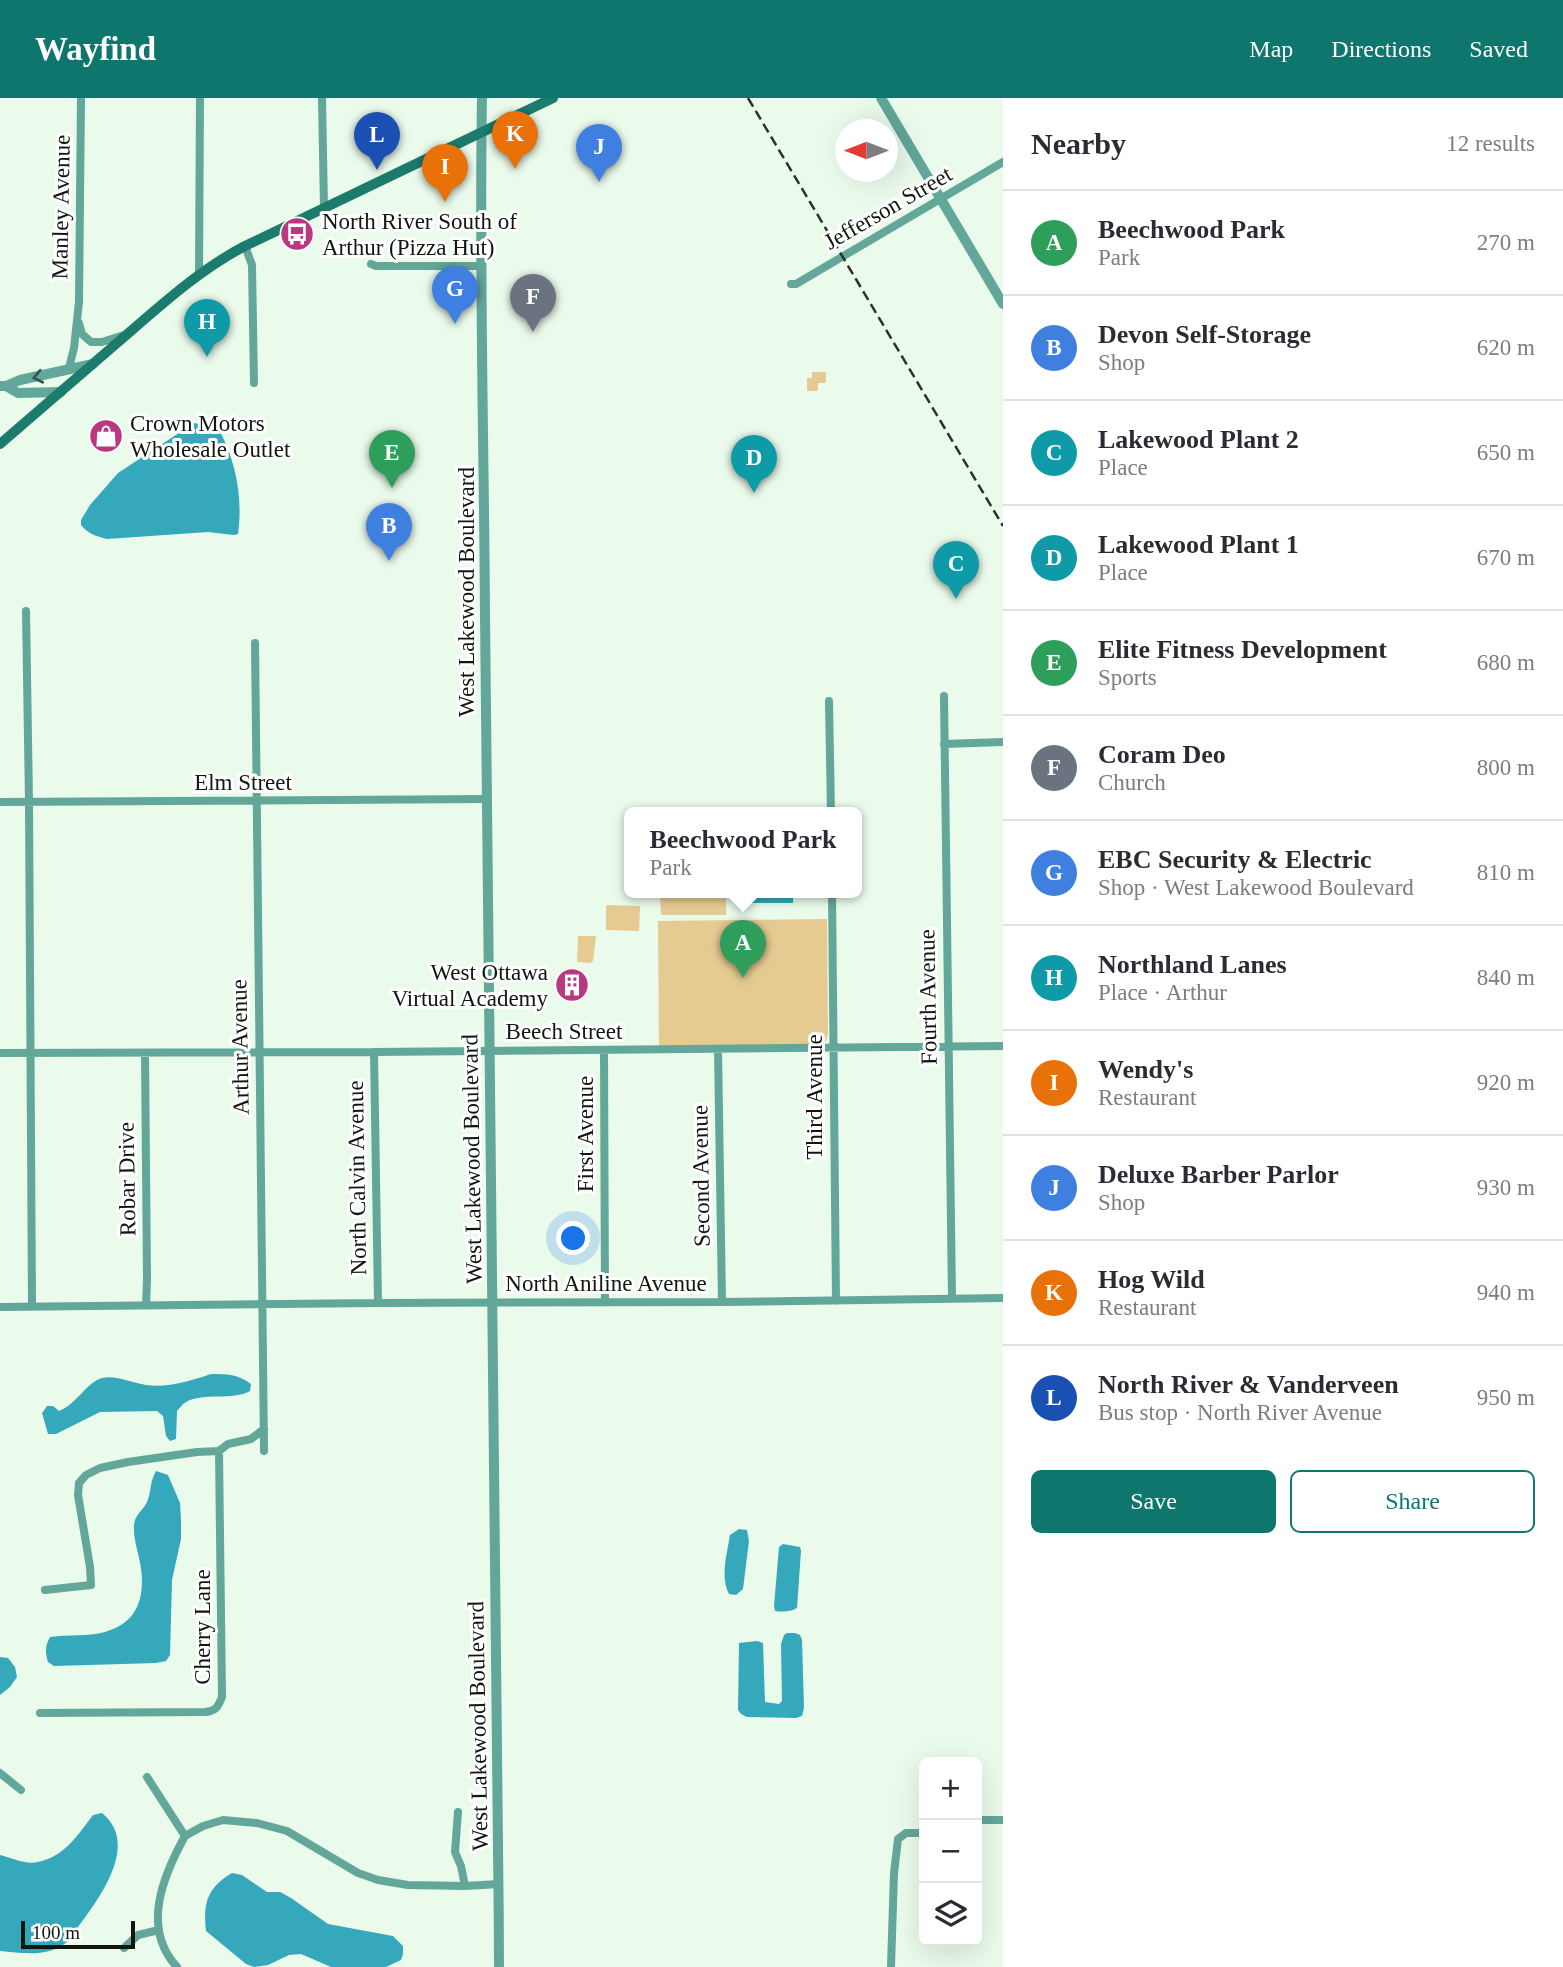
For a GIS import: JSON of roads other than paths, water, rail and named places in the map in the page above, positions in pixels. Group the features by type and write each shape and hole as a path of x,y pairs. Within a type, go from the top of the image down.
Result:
{"main road":[{"path":"0,444 200,273 245,246 553,98"}],"street":[{"name":"Manley Avenue","path":"69,368 78,317 81,98"},
{"path":"200,98 200,273"},
{"path":"322,98 324,208"},
{"name":"West Lakewood Boulevard","path":"482,98 499,1967"},
{"path":"881,98 1003,304"},
{"name":"Jefferson Street","path":"791,284 802,281 1003,162"},
{"path":"245,246 252,265 254,383"},
{"path":"371,264 482,266"},
{"path":"78,317 82,334 90,342 102,342 128,334"},
{"path":"3,386 93,364"},
{"path":"3,386 18,393 61,392"},
{"path":"26,611 32,1307"},
{"name":"Arthur Avenue","path":"256,643 264,1451"},
{"name":"Fourth Avenue","path":"944,696 952,1298"},
{"path":"830,701 831,807"},
{"path":"944,744 1002,745"},
{"name":"Elm Street","path":"0,802 487,799"},
{"name":"Third Avenue","path":"832,898 836,1301"},
{"name":"Beech Street","path":"0,1053 1003,1046"},
{"name":"Second Avenue","path":"718,1049 722,1303"},
{"name":"First Avenue","path":"604,1050 605,1302"},
{"name":"North Calvin Avenue","path":"374,1052 379,1303"},
{"name":"Robar Drive","path":"145,1053 146,1305"},
{"name":"North Aniline Avenue","path":"0,1307 722,1303 1003,1298"},
{"path":"46,1590 91,1585 78,1495 79,1483 86,1475 100,1468 128,1462 219,1451 228,1444 251,1439 264,1429"},
{"name":"Cherry Lane","path":"40,1713 212,1712 219,1707 222,1697 219,1451"},
{"path":"0,1773 21,1790"},
{"path":"147,1777 185,1836"},
{"path":"458,1812 455,1852 465,1886"},
{"path":"177,1967 162,1945 159,1930 158,1906 162,1888 185,1836 202,1826 223,1820 257,1823 287,1831 358,1872 378,1880 408,1885 499,1884"},
{"path":"982,1820 1003,1820"},
{"path":"891,1967 894,1873 898,1839 906,1833 919,1833"},
{"path":"124,1948 138,1935 159,1930"}],"water":[{"path":"194,423 218,428 224,440 234,466 239,493 238,534 208,532 107,539 92,534 81,525 90,505 118,473"},
{"path":"742,898 793,898 793,903 742,903"},
{"path":"211,1374 242,1378 251,1384 250,1391 235,1396 201,1397 185,1403 177,1411 176,1439 170,1441 166,1436 163,1416 157,1411 100,1412 56,1434 48,1434 42,1413 47,1406 53,1406 59,1411 65,1408 91,1384 102,1378 162,1386"},
{"path":"156,1471 168,1475 180,1503 181,1539 172,1580 170,1655 166,1661 156,1663 54,1666 48,1662 46,1655 50,1637 105,1632 125,1623 132,1616 142,1590 134,1525 147,1502"},
{"path":"739,1529 747,1530 749,1541 743,1589 736,1595 729,1594 725,1573 730,1535"},
{"path":"783,1544 800,1547 801,1551 797,1608 781,1612 775,1611 774,1606 779,1547"},
{"path":"787,1633 800,1635 802,1640 802,1716 747,1717 741,1714 738,1710 739,1643 763,1643 765,1702 779,1704 782,1701 781,1644"},
{"path":"0,1657 8,1658 15,1667 17,1677 0,1695"},
{"path":"102,1813 114,1827 118,1844 116,1861 109,1879 88,1914 67,1942 59,1947 43,1952 0,1951 0,1855 29,1863 47,1859 70,1844 93,1815"},
{"path":"232,1873 242,1875 267,1892 280,1892 328,1924 393,1936 403,1946 401,1960 386,1967 331,1967 301,1954 289,1955 268,1965 254,1967 246,1964 206,1931 205,1912 209,1897 217,1884"}],"railway":[{"path":"748,98 1003,526"}],"place":[{"name":"Hog Wild","path":"515,169"},
{"name":"North River & Vanderveen","path":"377,170"},
{"name":"Deluxe Barber Parlor","path":"599,182"},
{"name":"Wendy's","path":"445,202"},
{"name":"North River South of Arthur (Pizza Hut)","path":"297,234"},
{"name":"EBC Security & Electric","path":"455,324"},
{"name":"Coram Deo","path":"533,332"},
{"name":"Northland Lanes","path":"207,357"},
{"name":"Crown Motors Wholesale Outlet","path":"106,436"},
{"name":"Elite Fitness Development","path":"392,488"},
{"name":"Lakewood Plant 1","path":"754,493"},
{"name":"Devon Self-Storage","path":"389,561"},
{"name":"Lakewood Plant 2","path":"956,599"},
{"name":"Beechwood Park","path":"743,978"},
{"name":"West Ottawa Virtual Academy","path":"572,985"}]}
